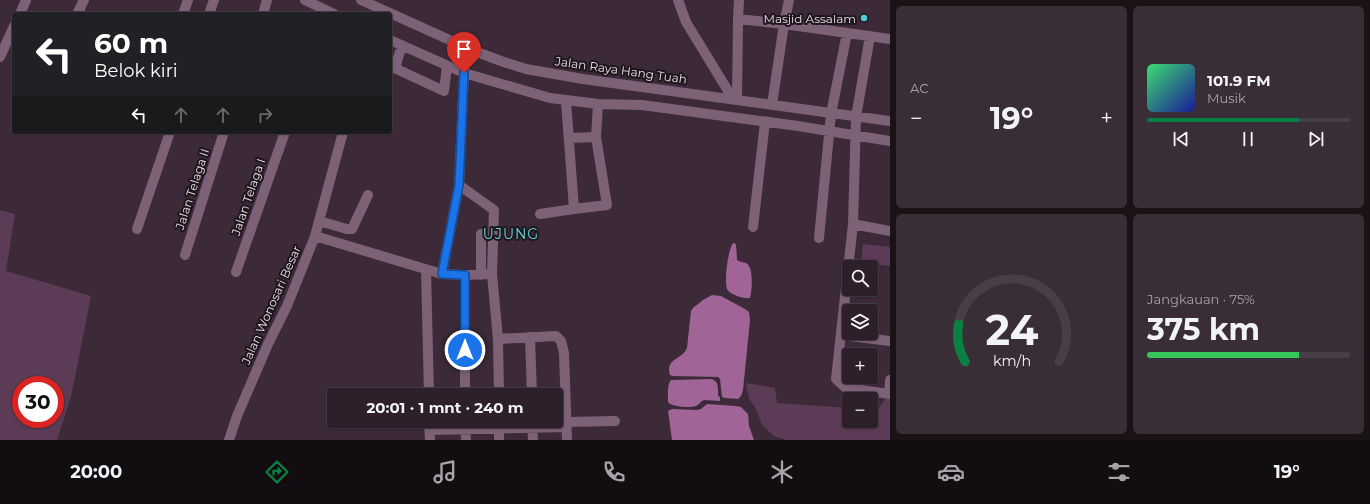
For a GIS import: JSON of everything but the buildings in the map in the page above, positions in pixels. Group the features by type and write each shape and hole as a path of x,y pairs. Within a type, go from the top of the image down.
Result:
{"street":[{"path":"21,12 26,0"},
{"path":"78,12 84,0"},
{"path":"184,12 188,0"},
{"path":"210,12 214,0"},
{"path":"264,12 267,0"},
{"path":"305,0 327,12"},
{"name":"Jalan Raya Hang Tuah","path":"361,0 388,12"},
{"path":"678,0 686,22 735,100"},
{"path":"735,100 739,0"},
{"path":"772,105 789,0"},
{"name":"Jalan Raya Hang Tuah","path":"392,14 474,51 526,69 583,79 890,121"},
{"path":"738,18 890,39"},
{"path":"0,57 12,30"},
{"path":"819,238 831,114 847,33"},
{"path":"870,36 856,117 853,224 836,379 846,388 889,394 890,380"},
{"path":"392,41 464,73 550,98 598,104 642,106 829,131 890,141"},
{"path":"402,45 392,67 444,91 447,66"},
{"path":"442,274 459,185 464,73"},
{"path":"566,101 574,209"},
{"path":"540,214 607,206 596,137 598,104"},
{"path":"753,227 765,122"},
{"path":"137,229 169,134"},
{"name":"Jalan Telaga II","path":"185,255 223,134"},
{"name":"Jalan Telaga I","path":"236,272 284,134"},
{"name":"Jalan Wonosari Besar","path":"228,440 268,344 287,306 315,236 342,134"},
{"path":"569,138 596,137"},
{"path":"459,185 494,210 492,274 498,339 499,388"},
{"path":"319,221 352,229 368,195"},
{"path":"853,224 890,231"},
{"path":"481,234 481,275"},
{"path":"315,236 442,274 492,274"},
{"path":"426,270 429,388"},
{"path":"465,275 465,388"},
{"path":"841,335 890,341"},
{"path":"498,339 556,336 561,341 564,353 567,440"},
{"path":"530,337 532,388"},
{"path":"563,424 615,421"},
{"path":"430,430 444,428"},
{"path":"465,428 466,440"},
{"path":"499,428 499,440"},
{"path":"532,428 533,440"}],"shaded area":[{"path":"0,210 15,214 6,271 91,296 71,397 64,418 64,376 12,376 12,428 61,428 57,440 0,440"},
{"path":"733,243 736,244 737,260 749,265 752,285 750,298 737,296 727,289 727,265"},
{"path":"863,244 890,247 890,266 878,265 878,260 861,260"},
{"path":"712,295 721,296 749,312 750,320 743,390 738,399 722,397 720,379 718,377 670,375 670,365 685,352 687,348 691,311 703,300"},
{"path":"711,379 717,383 720,401 704,400 696,406 690,407 681,407 668,402 668,387 671,380"},
{"path":"746,383 775,388 777,403 842,408 842,428 878,428 878,409 890,394 890,440 787,440 774,436 762,425 756,409 749,399"},
{"path":"707,404 741,407 748,414 749,426 754,440 672,440 668,411 672,409 697,410 701,409"}],"place":[{"name":"Masjid Assalam","path":"864,18"}],"district":[{"name":"UJUNG","path":"511,234"}],"route":[{"path":"464,73 459,185 442,274 465,275 465,350"}]}
